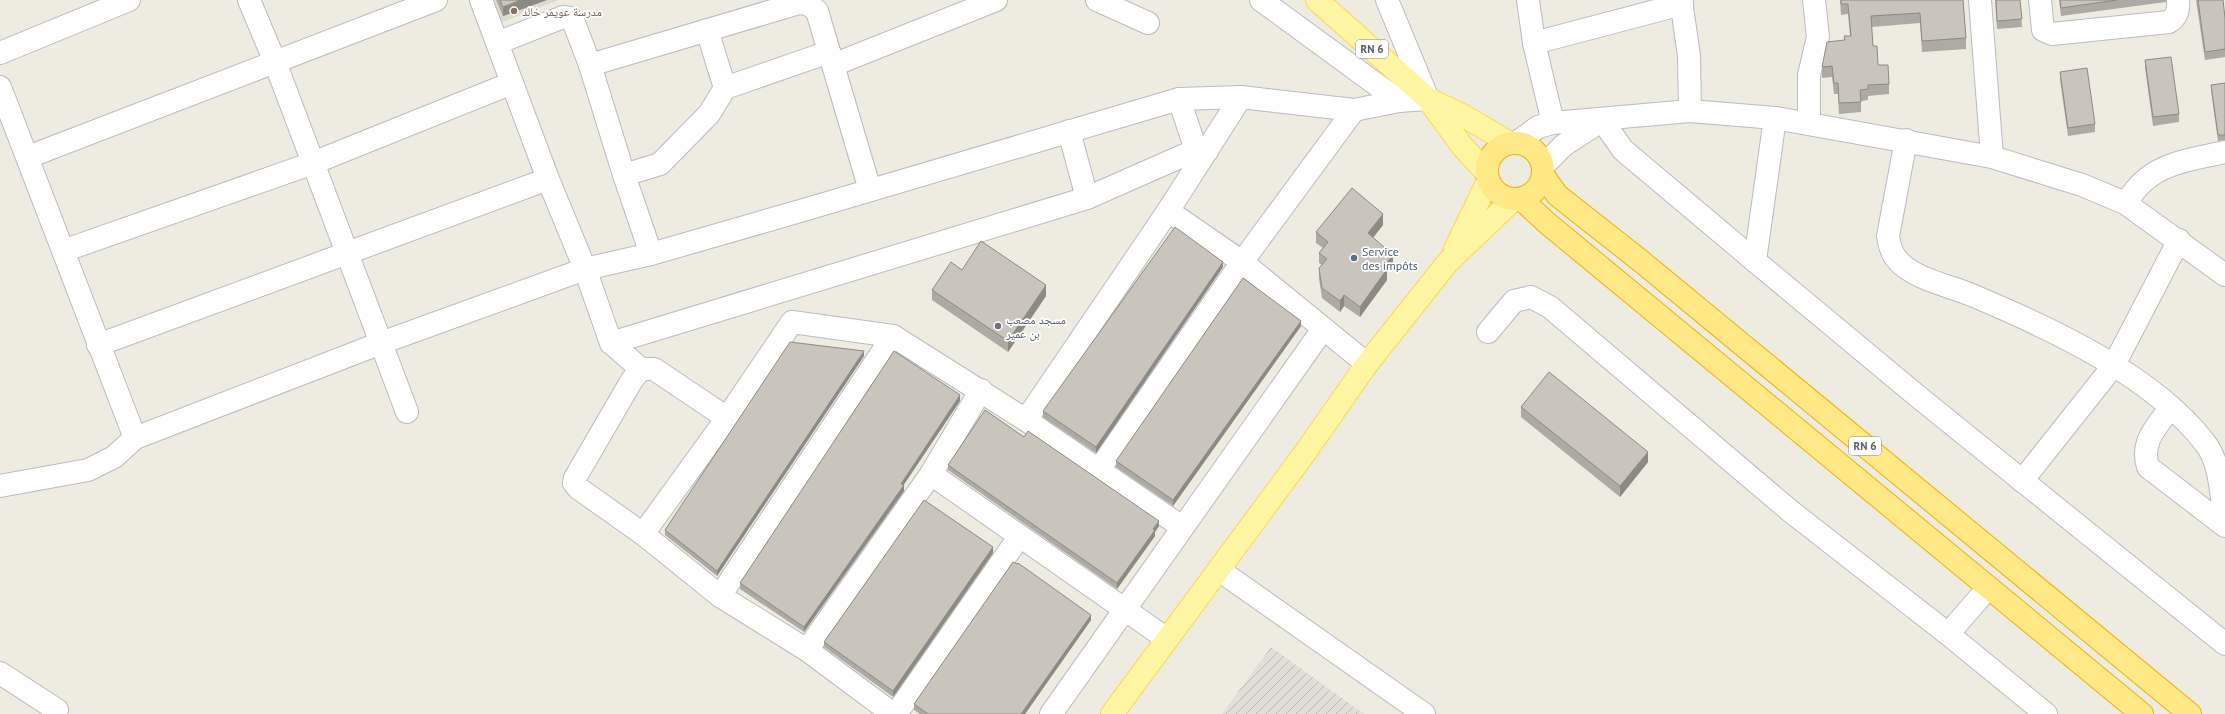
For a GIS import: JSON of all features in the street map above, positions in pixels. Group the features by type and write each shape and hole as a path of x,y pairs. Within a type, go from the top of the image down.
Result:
{"highway":[{"path":"1513,143 1533,150 1543,170 1536,190 1517,200 1498,195 1487,177 1487,164 1495,150 1513,143"},
{"name":"RN 6","path":"1543,170 1557,195 1642,262 2190,714"},
{"name":"RN 6","path":"1517,200 2142,714"}],"main road":[{"name":"RN 6","path":"1317,0 1428,99 1458,141 1487,177"},
{"name":"RN 6","path":"1428,99 1462,115 1513,143"},
{"path":"1448,262 1487,177"},
{"path":"1112,714 1220,570 1307,450 1366,364 1448,262 1517,200"}],"street":[{"path":"249,0 275,62 407,412"},
{"path":"28,157 436,0"},
{"path":"481,0 548,179 585,269 611,343 641,369 654,369 727,418"},
{"path":"624,175 660,164 709,114 725,88 831,58 996,0"},
{"path":"1099,0 1148,23"},
{"path":"1261,0 1399,101"},
{"path":"0,486 88,470 114,457 135,438 381,342 585,269 651,254 1179,100 1241,97 1354,110 1399,101 1428,99 1387,0"},
{"path":"1528,0 1534,43 1552,123"},
{"path":"1809,123 1809,75 1818,37 1814,0"},
{"path":"1980,0 1992,157"},
{"path":"2040,0 2043,30 2052,34 2169,22 2175,18 2178,0"},
{"path":"0,53 119,2"},
{"path":"590,65 799,3 809,2 817,11 870,190"},
{"path":"1534,43 1682,2 1689,56 1690,111"},
{"path":"497,43 563,17 570,18 574,23 590,65 624,175 651,254"},
{"path":"707,30 725,88"},
{"path":"63,251 313,163 512,83"},
{"path":"0,87 135,438"},
{"path":"1026,420 1168,211 1201,150 1241,97"},
{"path":"1179,100 1201,150"},
{"path":"1098,471 1242,262 1354,110"},
{"path":"1513,143 1538,126 1552,123 1602,120 1638,115 1690,111 1775,118 1906,140 1992,157 2082,185 2125,203 2179,240 2225,275"},
{"path":"1755,261 1775,118"},
{"path":"1543,170 1564,145 1602,120"},
{"path":"1602,120 1624,150 1755,261 2022,481 2225,644"},
{"path":"1069,131 1087,198"},
{"path":"1906,140 1888,236 1890,250 1897,260 1906,268 1928,280 1973,295 2044,328 2114,365 2171,407 2205,443 2213,457 2225,521"},
{"path":"611,343 1087,198 1201,150"},
{"path":"2125,203 2144,181 2158,172 2183,161 2225,152"},
{"path":"98,345 548,179"},
{"path":"1168,211 1242,262 1366,364"},
{"path":"2022,481 2114,365 2179,240"},
{"path":"1488,332 1514,301 1531,297 1550,307 1790,510 1948,634 2046,714"},
{"path":"643,534 727,418 792,322 893,336 981,390 1182,527"},
{"path":"1051,714 1323,329"},
{"path":"720,596 893,336"},
{"path":"641,369 632,380 574,483 578,488 643,534 720,596 807,650 893,714"},
{"path":"807,650 931,474 981,390"},
{"path":"2171,407 2151,434 2145,446 2145,458 2148,467 2225,526"},
{"path":"931,474 1019,537 1167,639"},
{"path":"896,714 1019,537"},
{"path":"1220,570 1424,714"},
{"path":"1948,634 1988,588"},
{"path":"0,673 57,710"}],"shaded area":[{"name":"مدرسة عويمر خالد","path":"493,0 559,0 502,22"},
{"path":"1271,647 1364,714 1222,714"}],"building":[{"path":"500,0 521,0 503,7"},
{"path":"1841,0 1963,0 1966,38 1922,41 1920,13 1871,16 1873,46 1877,46 1878,65 1888,65 1889,84 1868,85 1868,89 1860,90 1861,102 1839,103 1838,83 1834,83 1832,66 1822,67 1827,42 1845,40 1844,36 1851,36 1848,4 1841,4"},
{"path":"1996,0 2020,0 2022,19 1997,21"},
{"path":"2060,0 2117,0 2061,8"},
{"path":"2198,0 2223,0 2225,18 2225,49 2205,52"},
{"path":"2171,57 2179,114 2153,117 2145,60"},
{"path":"2087,68 2095,124 2068,128 2060,72"},
{"path":"2225,83 2225,135 2218,135 2211,85"},
{"name":"Service des impôts","path":"1352,188 1383,214 1368,233 1393,255 1384,266 1387,269 1360,307 1344,295 1340,301 1322,288 1319,268 1327,259 1319,253 1328,242 1316,232"},
{"path":"1175,227 1223,262 1096,447 1043,411"},
{"name":"مسجد مصعب بن عمير","path":"981,241 1046,285 1008,341 932,290 951,262 962,270"},
{"path":"1243,278 1301,321 1173,500 1116,461"},
{"path":"790,342 864,351 717,571 665,530"},
{"path":"894,351 960,395 901,484 904,485 804,627 740,583"},
{"path":"1549,372 1648,452 1620,486 1521,407"},
{"path":"985,410 1024,437 1028,431 1159,521 1153,529 1155,530 1117,583 948,465"},
{"path":"924,500 993,547 893,691 824,642"},
{"path":"1013,562 1018,563 1091,615 1021,714 928,714 914,704"}],"place":[{"name":"مدرسة عويمر خالد","path":"514,11"},
{"name":"Service des impôts","path":"1354,258"},
{"name":"مسجد مصعب بن عمير","path":"998,326"}]}
